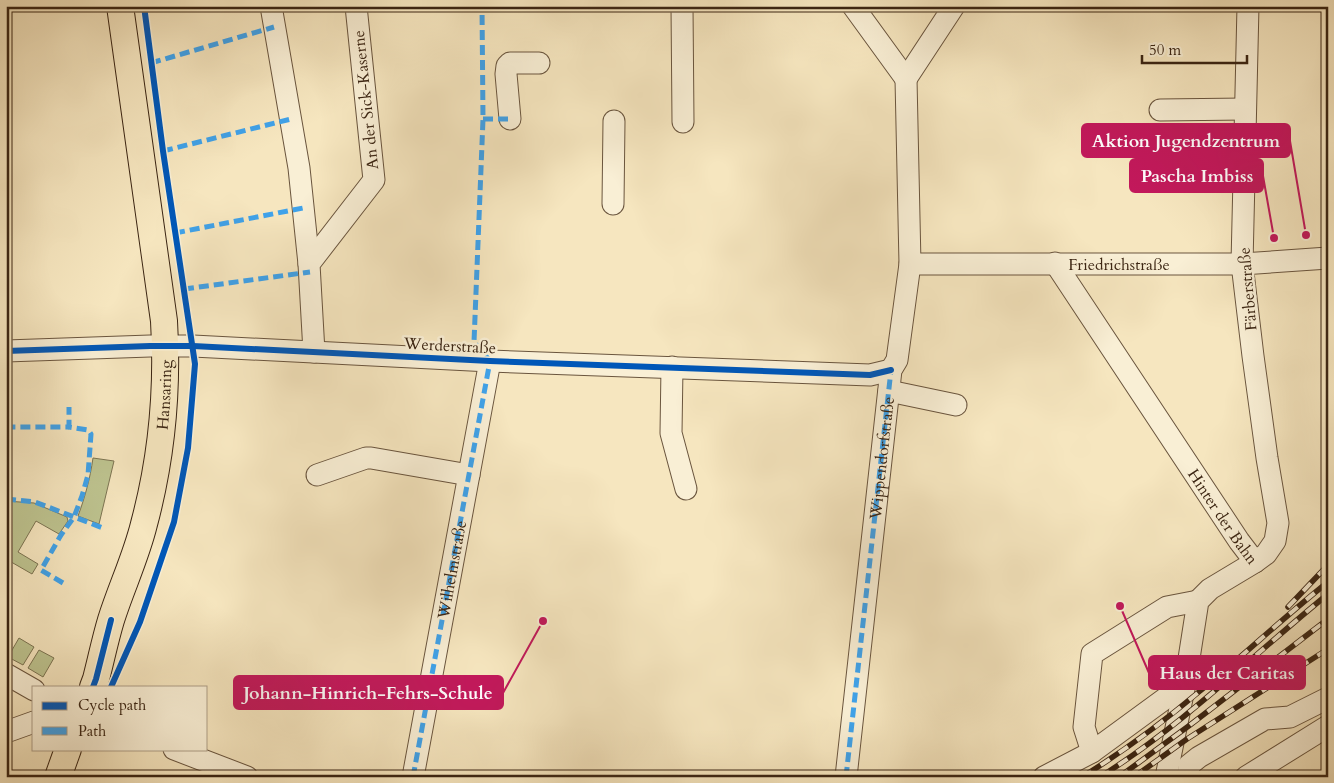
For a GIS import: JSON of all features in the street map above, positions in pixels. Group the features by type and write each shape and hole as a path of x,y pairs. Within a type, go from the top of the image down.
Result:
{"main road":[{"name":"Hansaring","path":"93,686 111,620 132,565 154,484 166,377 164,321 120,6"},
{"path":"58,777 68,750"}],"street":[{"path":"271,6 299,168 309,264 314,352"},
{"name":"An der Sick-Kaserne","path":"309,264 374,180 356,6"},
{"path":"682,6 683,122"},
{"path":"853,6 906,79 954,6"},
{"name":"Färberstraße","path":"1248,6 1242,264 1265,449 1278,523 1275,540 1266,554 1255,562"},
{"path":"510,119 507,66 510,63 539,63"},
{"name":"Wippendorfstraße","path":"846,777 890,381 896,360 910,264 906,79"},
{"path":"1160,110 1245,109"},
{"path":"613,204 614,121"},
{"name":"Friedrichstraße","path":"910,264 1242,264 1328,258"},
{"name":"Hinter der Bahn","path":"1055,263 1255,562 1210,589 1198,601"},
{"name":"Werderstraße","path":"6,351 165,346 490,361 870,375 890,381"},
{"name":"Wilhelmstraße","path":"413,777 490,361"},
{"path":"672,367 671,433 686,489"},
{"path":"890,381 956,405"},
{"path":"317,474 371,458 469,475"},
{"path":"1092,752 1084,727 1092,654 1167,607 1198,601 1185,684 1166,777"},
{"path":"6,674 32,689"},
{"path":"1044,777 1092,752 1185,684"},
{"path":"1188,777 1190,765 1199,757 1265,719 1290,717 1328,698"},
{"path":"6,732 32,723"},
{"path":"1246,777 1328,726"},
{"path":"177,750 248,777"}],"green space":[{"path":"93,458 114,461 99,524 78,516 87,488"},
{"path":"6,501 34,503 67,517 68,521 59,534 36,521 18,552 38,564 32,574 6,559"},
{"path":"19,638 34,647 23,665 8,657"},
{"path":"39,650 54,658 43,677 28,668"}],"railway":[{"path":"1288,607 1328,565"},
{"path":"1082,777 1128,747 1171,714 1328,582"},
{"path":"1100,777 1131,757 1189,713 1328,594"},
{"path":"1119,777 1328,619"},
{"path":"1134,777 1187,739 1328,649"}],"marked path":[{"path":"413,777 490,361 474,342 483,119 482,6"},
{"path":"151,63 274,27"},
{"path":"163,151 291,119"},
{"path":"483,119 508,119"},
{"path":"175,233 303,208"},
{"path":"184,289 310,272"},
{"path":"846,777 891,370"},
{"path":"63,583 41,570 61,535 74,517 82,496 88,475 91,434 88,430 69,427 69,407"},
{"path":"6,429 9,427 69,427"},
{"path":"6,499 35,502 103,528"}],"cycle path":[{"path":"111,686 140,622 174,522 188,448 195,364 163,151 144,6"},
{"path":"6,351 193,346 490,361 870,375 891,370"},
{"path":"93,686 111,620"}],"place":[{"name":"Aktion Jugendzentrum","path":"1306,235"},
{"name":"Pascha Imbiss","path":"1274,238"},
{"name":"Haus der Caritas","path":"1120,606"},
{"name":"Johann-Hinrich-Fehrs-Schule","path":"543,621"}]}
